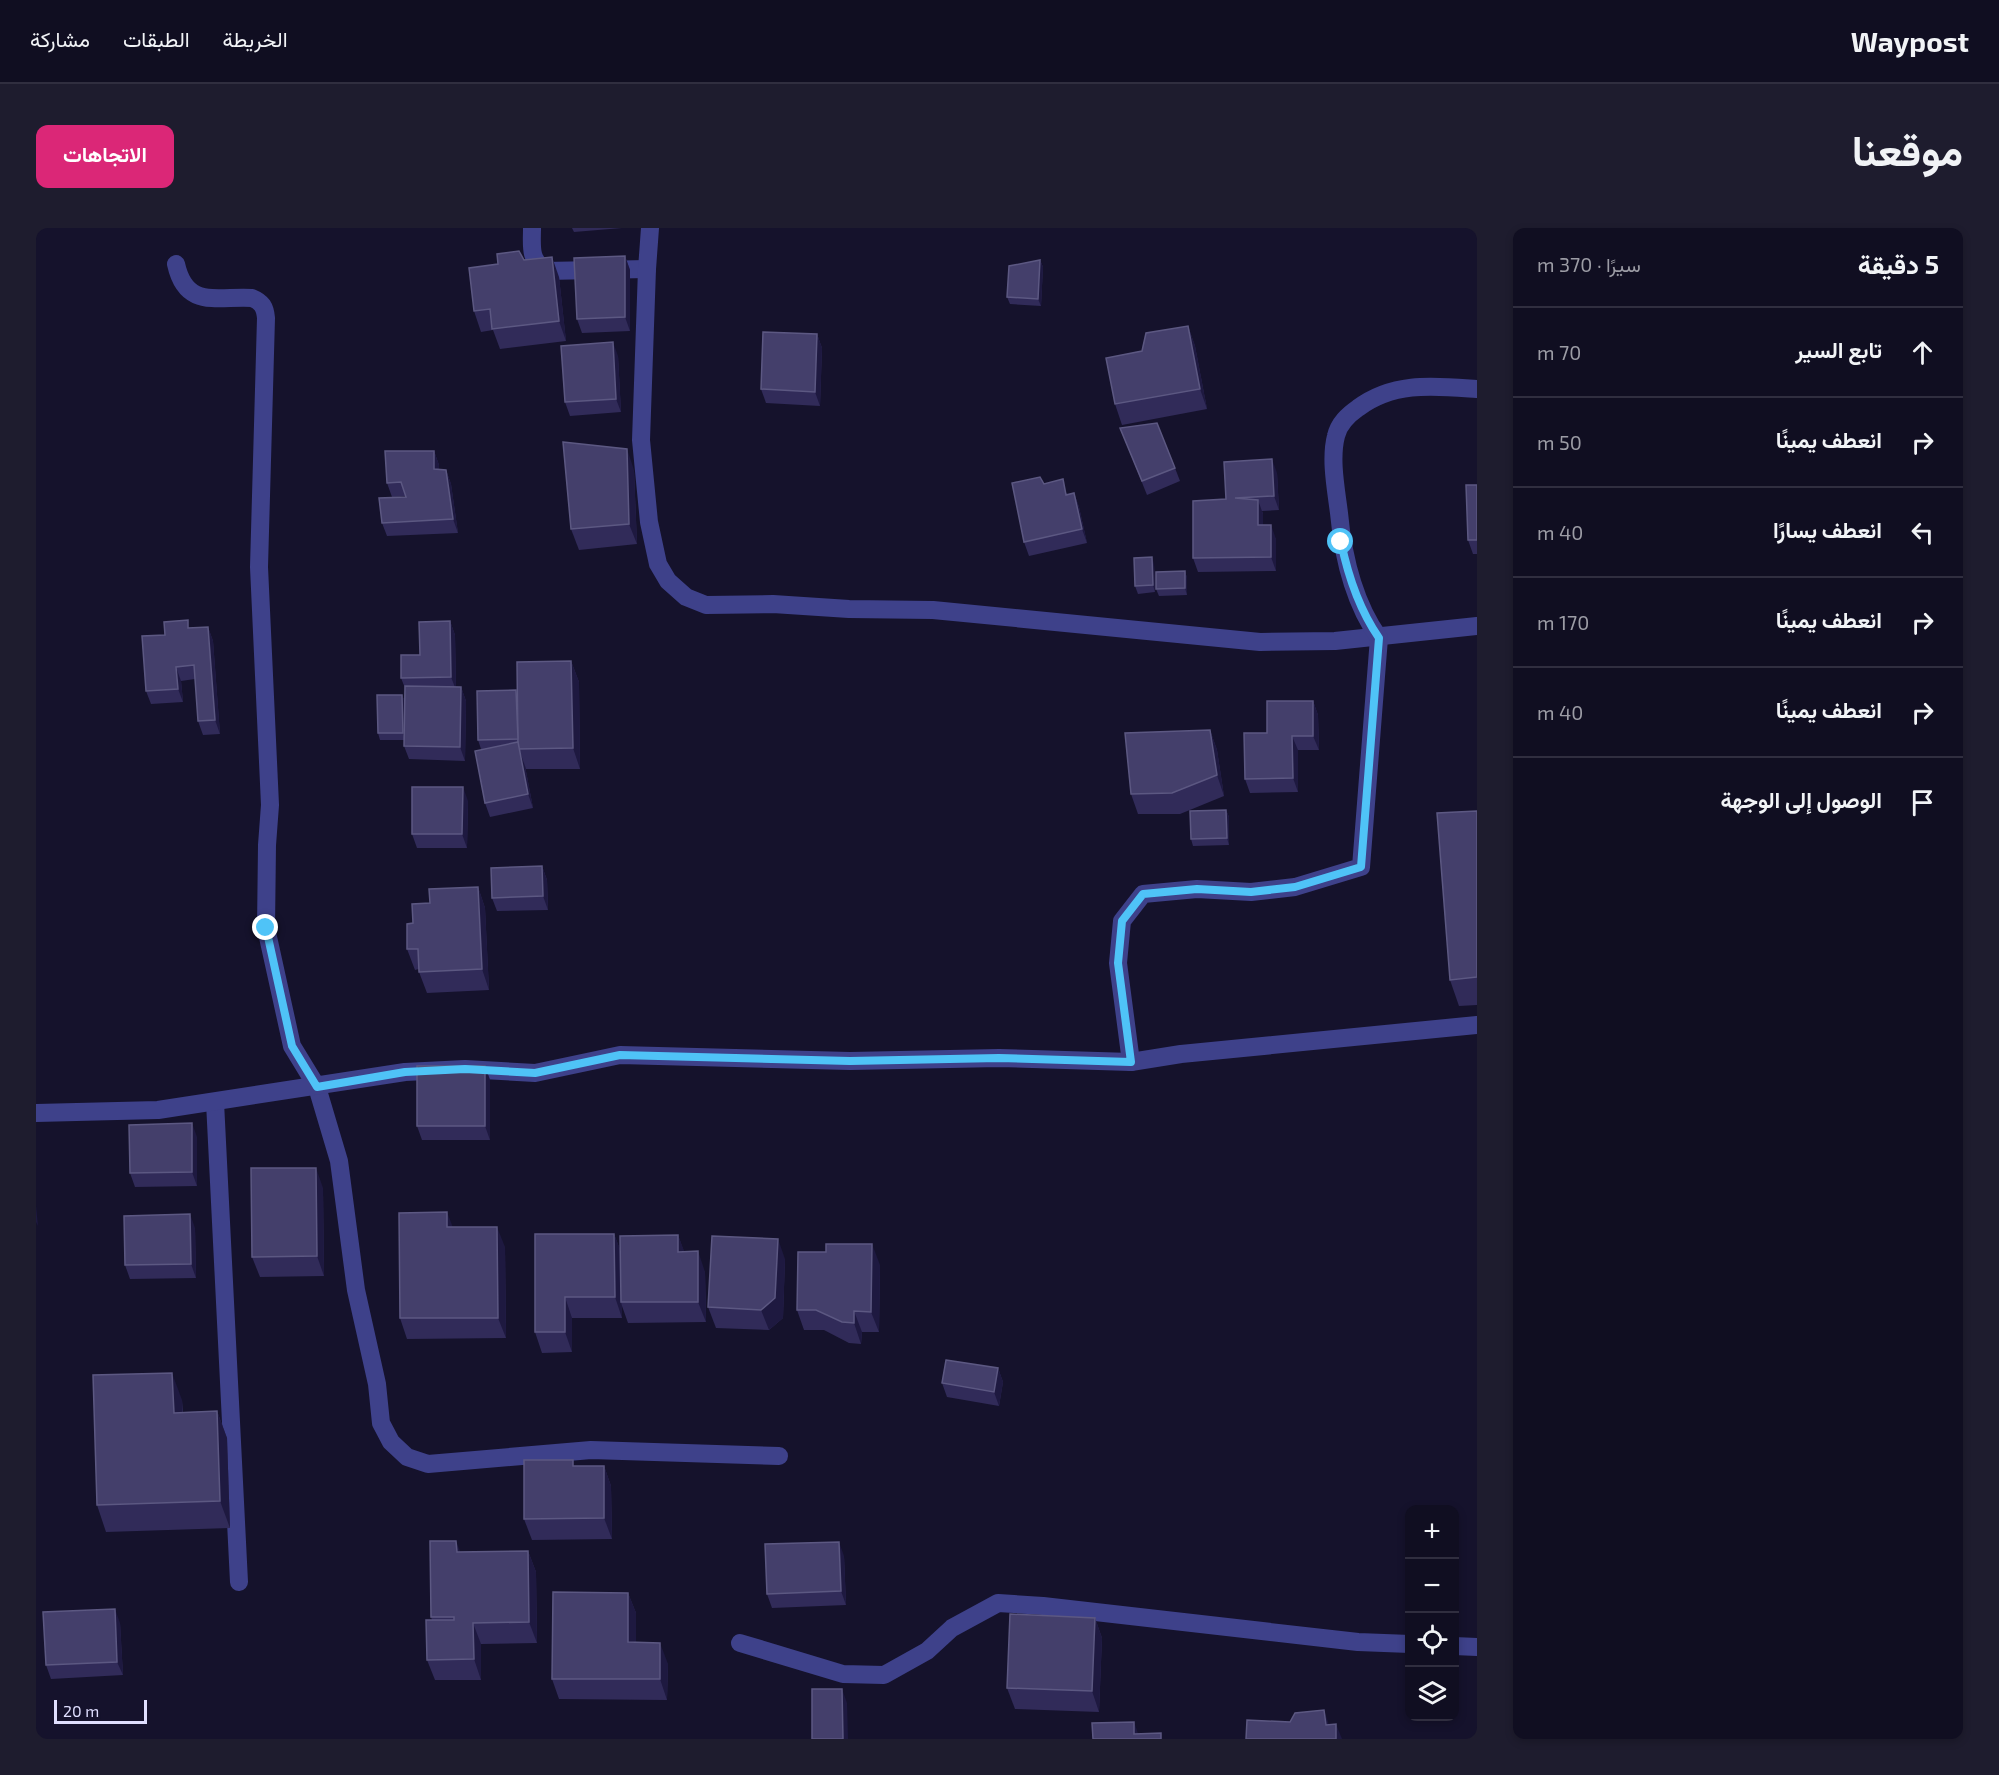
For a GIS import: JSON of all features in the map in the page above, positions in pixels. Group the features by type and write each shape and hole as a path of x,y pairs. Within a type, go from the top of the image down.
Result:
{"street":[{"path":"532,228 531,253 536,264 545,271 647,269"},
{"path":"650,228 640,441 649,522 658,564 668,581 686,597 706,605 773,604 849,609 933,610 1260,642 1379,638 1477,626"},
{"path":"176,264 179,278 189,292 199,297 209,298 252,298 263,305 266,318 259,567 270,805 266,928 292,1046 317,1087 339,1161 356,1290 377,1384 381,1423 391,1442 406,1457 428,1464 591,1450 779,1456"},
{"path":"1131,1062 1118,963 1122,921 1143,894 1197,889 1251,892 1295,887 1361,867 1379,638 1367,621 1356,594 1345,563 1341,542 1334,450 1340,424 1359,407 1382,393 1418,386 1477,389"},
{"path":"36,1113 158,1110 405,1072 465,1069 535,1073 620,1055 850,1061 999,1058 1131,1062 1181,1054 1477,1025"},
{"path":"215,1102 239,1582"},
{"path":"741,1643 843,1674 884,1676 927,1651 952,1628 998,1603 1043,1606 1358,1642 1405,1644"},
{"path":"1459,1646 1477,1647"}],"building":[{"path":"519,251 524,260 552,257 559,321 492,329 490,309 474,311 469,268 498,264 497,254"},
{"path":"625,256 625,317 577,319 574,258"},
{"path":"1040,260 1038,299 1007,297 1009,266"},
{"path":"1188,326 1200,389 1115,404 1106,358 1142,351 1146,333"},
{"path":"763,332 817,334 815,392 761,389"},
{"path":"613,342 616,399 565,402 561,346"},
{"path":"1157,423 1175,468 1142,481 1120,428"},
{"path":"563,442 627,449 629,524 571,529"},
{"path":"385,451 434,451 434,469 446,470 453,519 382,523 379,498 406,497 401,482 387,483"},
{"path":"1272,459 1274,496 1235,498 1258,500 1258,525 1271,525 1271,557 1193,558 1193,501 1226,499 1224,462"},
{"path":"1040,477 1044,484 1063,479 1066,495 1074,493 1082,529 1024,542 1012,483"},
{"path":"1466,485 1477,485 1477,540 1468,540"},
{"path":"1152,557 1153,585 1135,586 1134,558"},
{"path":"1185,571 1185,588 1156,589 1156,572"},
{"path":"188,620 188,628 208,627 215,720 198,721 194,665 176,667 178,689 146,691 142,636 165,635 164,622"},
{"path":"450,621 451,677 401,678 401,655 420,655 419,622"},
{"path":"571,661 573,748 518,749 517,662"},
{"path":"405,686 461,687 460,747 404,746"},
{"path":"516,690 518,739 478,740 477,691"},
{"path":"377,695 402,695 403,733 378,733"},
{"path":"1267,701 1313,701 1313,736 1292,736 1293,778 1245,779 1244,733 1267,733"},
{"path":"1210,730 1217,775 1172,793 1131,794 1125,733"},
{"path":"518,742 528,794 485,803 475,751"},
{"path":"412,787 463,787 462,834 412,834"},
{"path":"1226,810 1227,838 1191,839 1190,811"},
{"path":"1477,811 1477,977 1450,980 1437,813"},
{"path":"542,866 543,896 492,898 491,868"},
{"path":"478,887 482,969 419,972 418,949 407,949 407,924 413,923 412,904 430,903 429,889"},
{"path":"417,1066 485,1066 485,1126 417,1126"},
{"path":"192,1123 192,1172 130,1173 129,1125"},
{"path":"251,1168 316,1168 317,1256 252,1257"},
{"path":"447,1212 447,1227 497,1227 498,1318 400,1318 399,1213"},
{"path":"190,1214 191,1264 125,1265 124,1216"},
{"path":"535,1234 614,1234 615,1297 565,1297 565,1332 535,1332"},
{"path":"678,1235 678,1252 698,1251 698,1302 621,1302 620,1236"},
{"path":"712,1236 778,1239 775,1298 761,1310 708,1307"},
{"path":"826,1244 872,1244 871,1312 854,1311 854,1323 842,1322 816,1310 797,1310 798,1252 826,1252"},
{"path":"946,1360 998,1368 994,1392 942,1383"},
{"path":"172,1373 174,1413 217,1411 220,1501 97,1505 93,1375"},
{"path":"524,1460 573,1460 573,1466 604,1466 604,1518 524,1519"},
{"path":"430,1541 456,1541 457,1552 528,1551 529,1622 473,1623 474,1659 427,1660 426,1620 454,1620 454,1617 431,1617"},
{"path":"839,1542 841,1591 767,1594 765,1544"},
{"path":"553,1592 628,1593 628,1642 660,1643 660,1679 552,1679"},
{"path":"115,1609 117,1662 46,1665 43,1612"},
{"path":"1010,1614 1095,1618 1092,1691 1007,1688"},
{"path":"812,1689 842,1689 843,1739 812,1739"},
{"path":"1324,1710 1326,1725 1336,1724 1336,1739 1246,1739 1247,1720 1290,1722 1295,1713"},
{"path":"1134,1722 1134,1734 1161,1733 1161,1739 1093,1739 1092,1723"}],"route":[{"path":"266,928 292,1046 317,1087 405,1072 465,1069 535,1073 620,1055 850,1061 999,1058 1131,1062 1118,963 1122,921 1143,894 1197,889 1251,892 1295,887 1361,867 1379,638 1367,621 1356,594 1345,563 1341,542"}]}
